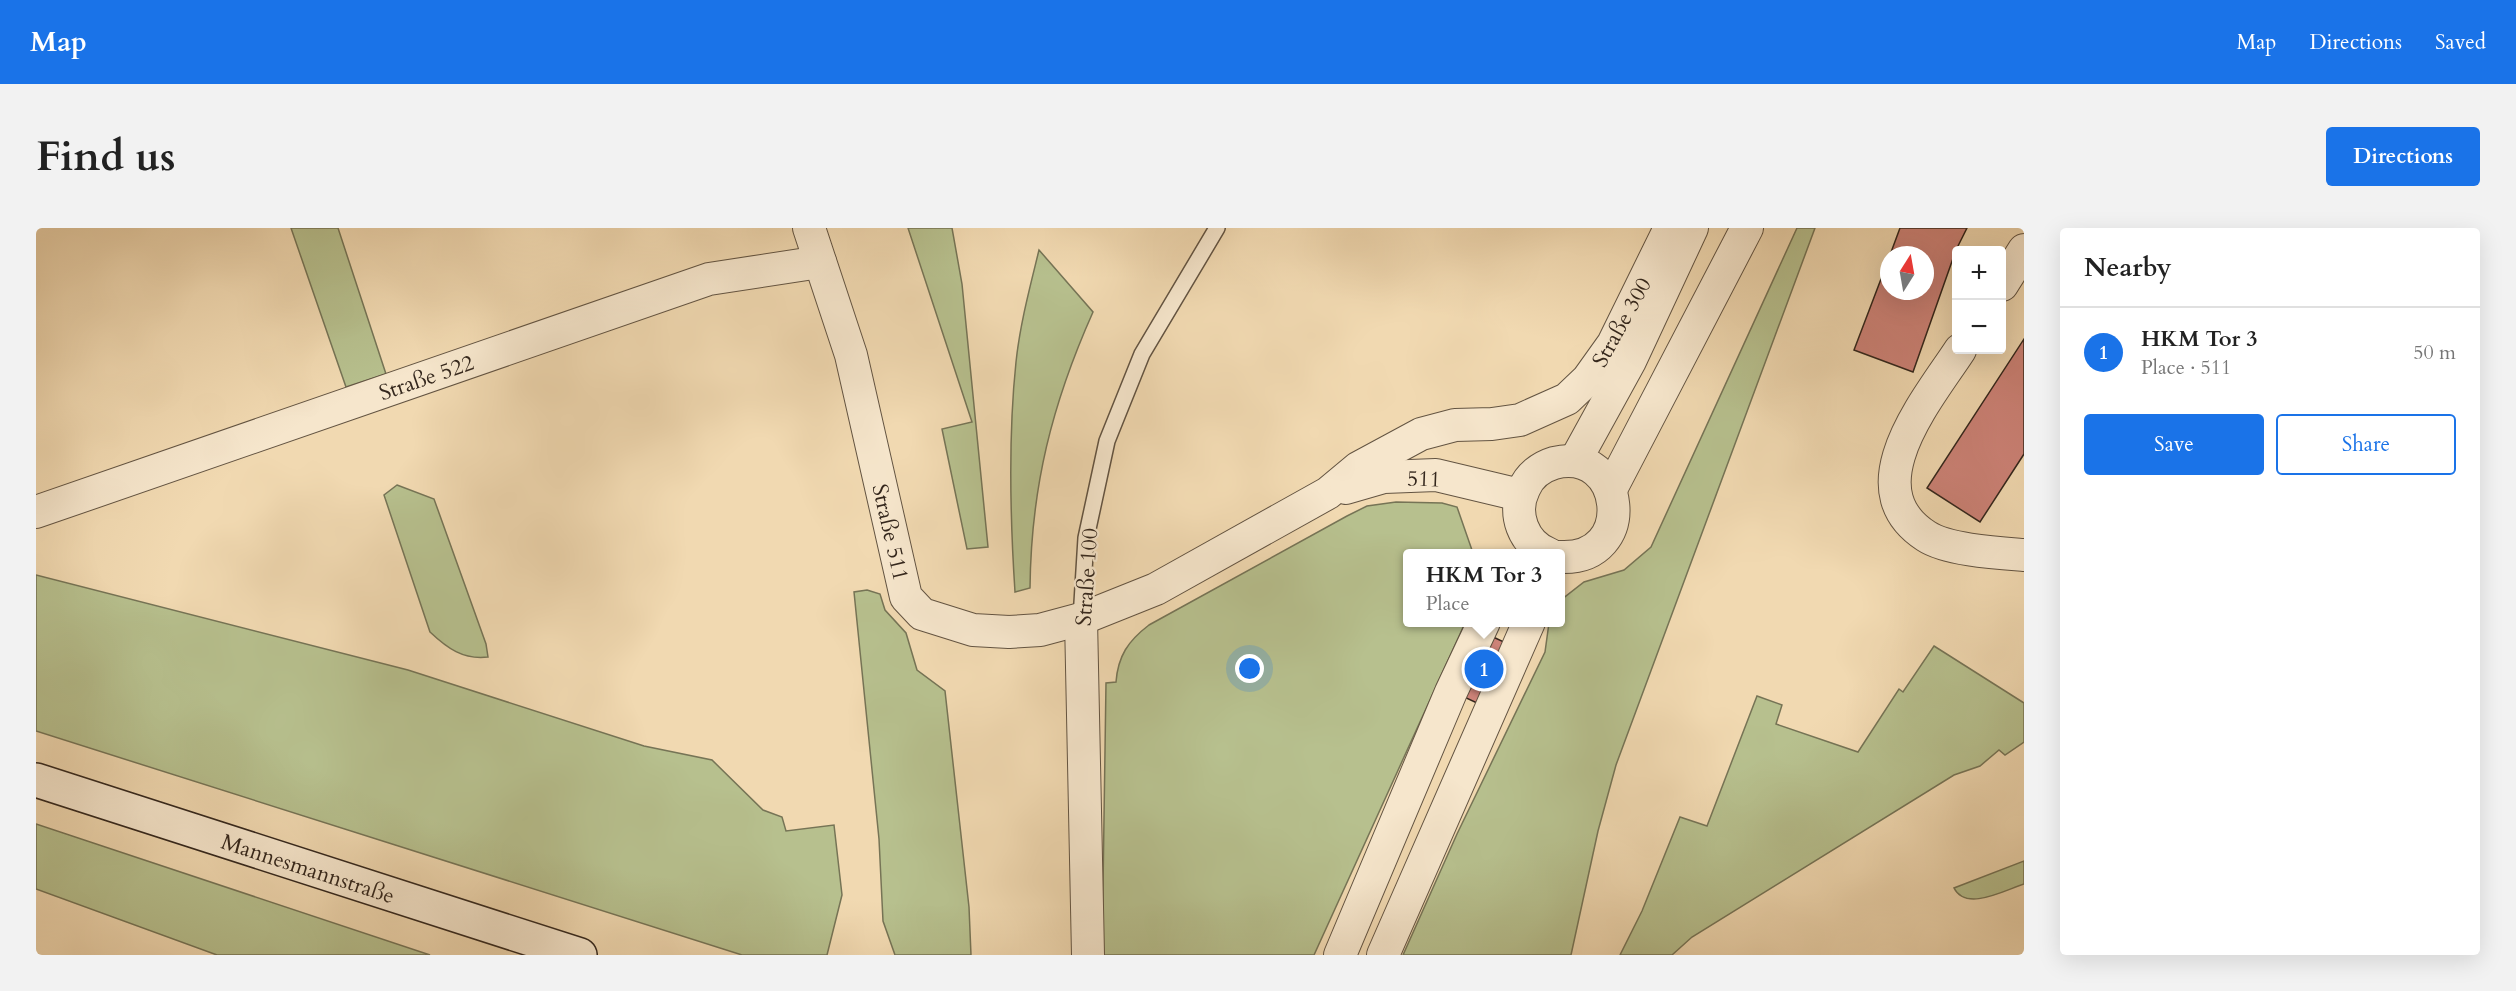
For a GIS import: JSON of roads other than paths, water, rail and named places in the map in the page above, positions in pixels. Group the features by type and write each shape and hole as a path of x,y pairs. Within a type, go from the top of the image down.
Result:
{"main road":[{"name":"Mannesmannstraße","path":"36,780 580,955"}],"street":[{"name":"Straße 511","path":"809,228 850,355 906,597 922,614 973,630 1009,632 1041,630 1081,620 1156,589 1328,493"},
{"name":"Straße 300","path":"1328,493 1358,468 1421,434 1455,425 1492,424 1520,420 1566,399 1588,379 1613,344 1670,228"},
{"path":"1575,461 1630,361 1692,228"},
{"path":"1611,489 1747,228"},
{"path":"2006,277 2024,250"},
{"name":"Straße 522","path":"36,512 709,279 820,262"},
{"path":"1957,354 1911,426 1897,458 1894,491 1903,516 1927,537 1976,551 2024,555"},
{"path":"1530,547 1520,522 1520,495 1531,478 1547,465 1575,461 1590,466 1602,476 1611,489 1615,503 1614,518 1609,532 1600,544 1587,553 1565,557"},
{"name":"511","path":"1328,493 1384,477 1436,475 1520,495"},
{"name":"Straße 100","path":"1081,620 1088,955"},
{"path":"1340,955 1482,627"},
{"path":"1383,955 1527,627"}],"lane":[{"name":"Straße 100","path":"1081,620 1086,538 1107,441 1142,354 1218,228"}],"place":[{"name":"HKM Tor 3","path":"1484,669"}]}
